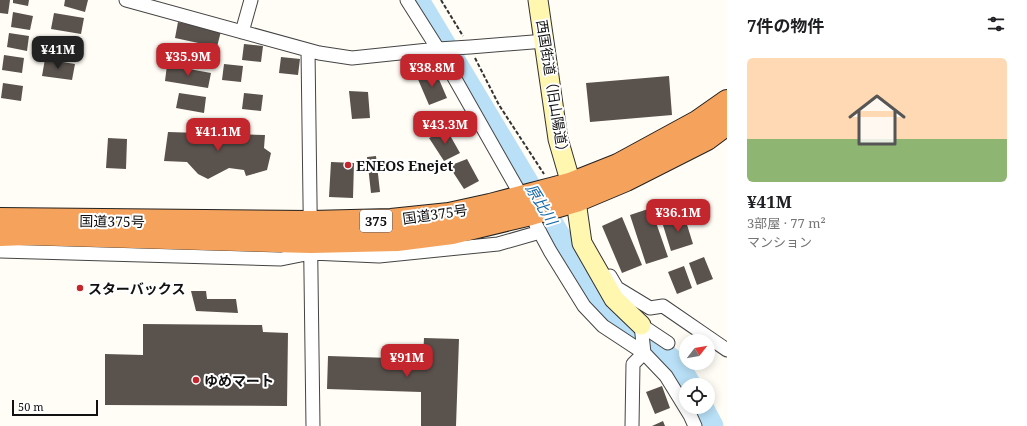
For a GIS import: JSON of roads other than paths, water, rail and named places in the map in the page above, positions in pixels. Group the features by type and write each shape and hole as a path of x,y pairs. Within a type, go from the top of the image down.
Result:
{"highway":[{"name":"国道375号","path":"0,235 27,234 397,240 452,233 492,214 531,214 567,191 698,122 727,101"},
{"name":"国道375号","path":"567,191 626,180 707,139 727,124"},
{"name":"国道375号","path":"0,219 311,239"}],"street":[{"path":"126,0 319,53 352,58 440,49 545,41"},
{"path":"242,32 251,0"},
{"path":"407,0 440,49 550,250 584,306 603,326 644,353 666,376 690,414 695,426"},
{"name":"西国街道（旧山陽道）","path":"538,0 567,191 582,243 614,299 641,325"},
{"path":"308,50 313,426"},
{"path":"492,214 498,244"},
{"path":"0,251 281,259 311,239 380,256 498,244 531,214"},
{"path":"590,256 599,257 617,288 650,308 663,306 727,350"},
{"path":"641,325 644,353"},
{"path":"641,325 668,343"},
{"path":"632,426 633,364 644,353"}],"waterway":[{"name":"原比川","path":"419,0 600,302 628,329 672,359 687,378"},
{"name":"原比川","path":"707,414 713,426"}],"place":[{"name":"ENEOS Enejet","path":"348,165"},
{"name":"スターバックス","path":"80,288"},
{"name":"ゆめマート","path":"196,380"}]}
